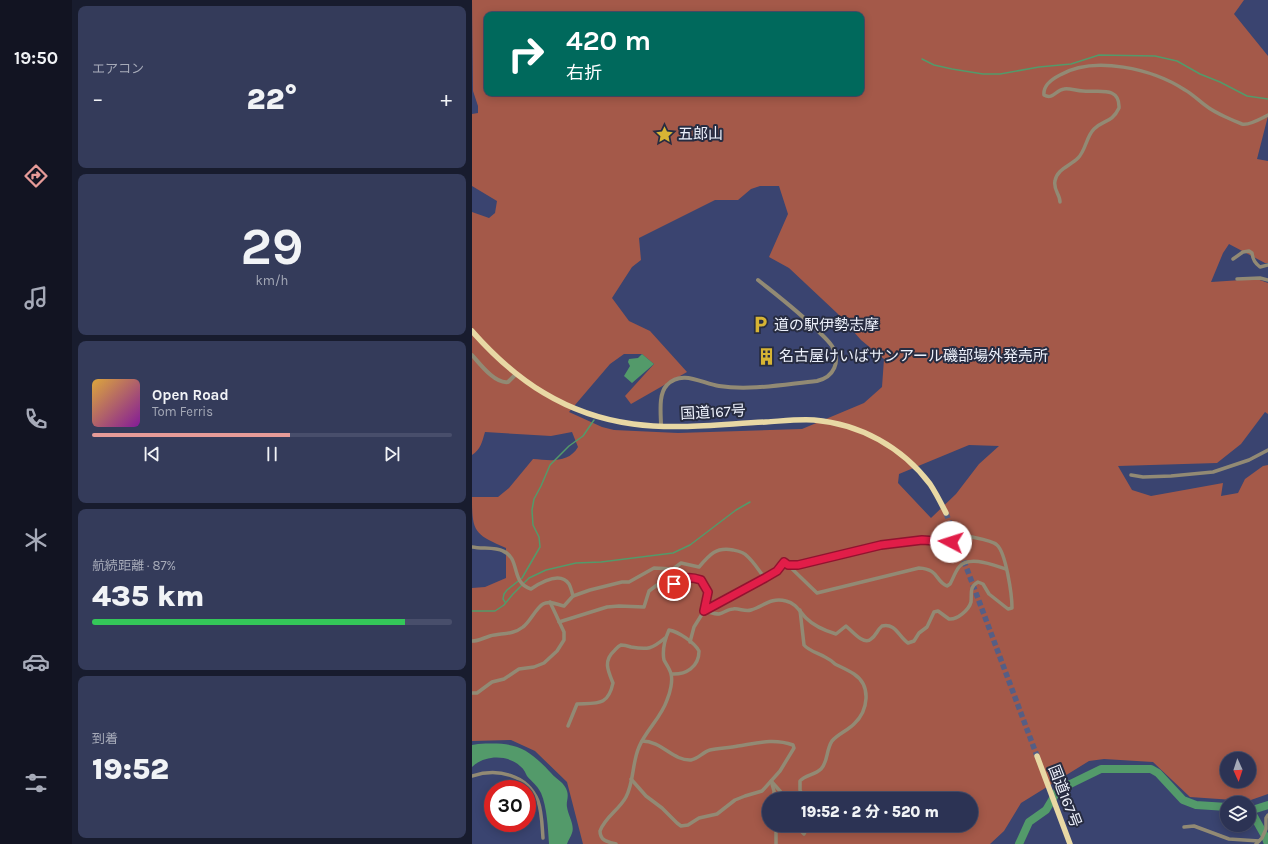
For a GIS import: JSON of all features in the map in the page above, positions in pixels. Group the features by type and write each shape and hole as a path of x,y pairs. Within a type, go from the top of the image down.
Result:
{"highway":[{"name":"国道167号","path":"472,331 493,355 516,374 543,393 574,408 603,418 633,424 685,427 807,420 826,421 860,430 880,440 909,460 931,485 946,513"},
{"name":"国道167号","path":"1037,756 1070,844"}],"street":[{"path":"1060,202 1060,198 1055,189 1056,176 1062,169 1081,155 1094,128 1110,120 1119,108 1119,102 1116,96 1107,92 1082,92 1067,88 1062,89 1052,96 1047,97 1044,95 1046,87 1053,79 1072,69 1098,65 1130,68 1183,88 1214,111 1243,124 1268,115"},
{"path":"1234,258 1243,252 1249,251 1252,253 1253,258 1260,267 1268,265"},
{"path":"1237,279 1260,278 1268,280"},
{"path":"661,426 663,390 668,384 678,378 685,377 717,386 739,388 823,380 833,372 837,358 831,345 805,318 758,280"},
{"path":"472,355 482,366 501,381 508,382 516,374"},
{"path":"1131,475 1171,476 1213,472 1249,460 1268,450"},
{"path":"704,611 717,614 734,608 742,611 750,610 764,603 784,600 789,601 800,610 812,623 836,634 846,626 863,641 867,641 871,640 882,626 889,626 893,627 906,642 910,643 914,641 919,633 928,625 934,612 938,611 949,619 957,618 971,602 971,589 978,582 983,584 989,594 1008,609 1010,610 1012,606 1005,562 996,544 964,536 951,542 922,540 881,545 817,561 798,565 788,565"},
{"path":"472,548 502,550 506,552 516,566 518,578 525,587 531,589 548,580 562,579 568,583 573,596"},
{"path":"472,641 478,641 490,636 516,631 523,628 543,604 550,602 564,606 573,596 616,584 629,582 654,568 673,569 681,563 699,567 717,550 729,549 739,551 747,555 765,578"},
{"path":"704,611 777,571 783,562 788,565 817,594 919,568 928,569 933,572 944,585 947,586 950,584 960,566 969,562 987,564 1006,569"},
{"path":"560,622 607,607 644,607 649,591 657,585 674,584 683,578 692,577 701,580 708,592 704,611 694,627 690,642"},
{"path":"472,693 477,692 492,682 504,679 519,669 534,667 544,663 558,651 564,640 564,632 550,602"},
{"path":"800,610 804,645 809,650 827,658 854,674 864,684 866,694 865,704 860,717 851,727 840,734 833,741 823,766 818,772 805,777 800,781 801,792"},
{"path":"616,844 603,840 600,830 607,818 625,798 631,779 636,754 642,741 664,708 669,694 671,674 664,660 663,652 669,630 674,631 690,642 699,651 696,664 688,671 671,674"},
{"path":"568,726 577,704 597,704 604,701 609,696 613,683 608,669 607,660 618,647 621,645 642,649 655,646 666,637"},
{"path":"631,779 646,796 662,808 670,818 681,826 688,825 705,816 717,814 736,800 762,791 780,771 794,748 793,745 775,741 752,743 737,747 710,750 690,760 671,754 654,742 642,741"},
{"path":"472,776 485,772 508,774 522,780 529,786 538,802 543,838"},
{"path":"771,781 774,792"},
{"path":"771,781 780,792"},
{"path":"1184,827 1194,826 1229,839 1259,841 1266,829 1266,818 1268,815"},
{"path":"776,832 776,844"}],"shaded area":[{"path":"472,0 1244,0 1234,14 1268,56 1268,116 1257,159 1268,161 1268,263 1265,263 1229,244 1223,253 1211,282 1257,279 1268,283 1268,414 1265,412 1241,444 1217,463 1118,466 1132,490 1151,496 1223,483 1221,496 1238,493 1245,479 1263,466 1268,465 1268,794 1256,798 1256,796 1220,796 1220,799 1190,797 1153,762 1104,759 1089,761 1021,803 1004,831 990,844 583,844 567,782 535,751 511,740 472,741 472,588 485,587 506,578 506,548 487,539 477,530 474,525 472,497 498,497 509,488 533,459 564,459 578,447 572,432 551,436 485,432 479,448 472,455 472,212 489,218 495,213 497,201 472,186 472,114 478,113 478,106 473,91","holes":["760,186 779,186 788,214 769,257 789,268 838,314 861,340 884,359 882,387 864,403 802,429 678,433 614,430 602,427 569,412 610,364 624,354 642,354 654,364 625,396 631,404 687,372 650,331 629,321 612,298 632,267 641,260 639,238 715,200 738,200 751,189","969,445 999,446 979,464 956,494 931,518 898,483 899,474"]},
{"path":"642,354 654,364 632,383 624,376 630,366 628,362 629,359 638,358"},
{"path":"502,744 511,745 527,751 562,783 568,793 567,807 573,827 572,834 567,844 549,844 546,811 541,793 536,786 536,780 531,780 520,766 509,759 489,758 472,767 472,745"}],"waterway":[{"path":"922,59 934,65 952,69 983,74 1000,74 1039,67 1071,64 1099,55 1155,56 1177,61 1200,74 1220,82 1247,96 1268,99"},
{"path":"505,602 503,599 504,594 522,578 540,547 539,537 533,525 532,510 534,499 550,465 569,446 583,436 594,420"},
{"path":"472,611 495,611 504,605 529,578 546,570 576,563 601,562 673,553 690,545 736,510 750,502"},
{"path":"1019,844 1029,822 1046,810 1058,790 1101,769 1151,769 1158,773 1183,800 1196,805 1220,807"},
{"path":"1256,809 1268,805"},
{"path":"1256,820 1268,844"}],"tunnel":[{"path":"946,513 1037,756"}],"place":[{"name":"五郎山","path":"665,134"},
{"name":"道の駅伊勢志摩","path":"761,325"},
{"name":"名古屋けいばサンアール磯部場外発売所","path":"766,356"}],"route":[{"path":"674,584 683,578 692,577 701,580 708,592 704,611 777,571 783,562 788,565 798,565 881,545 922,540 943,543 951,542"}]}
